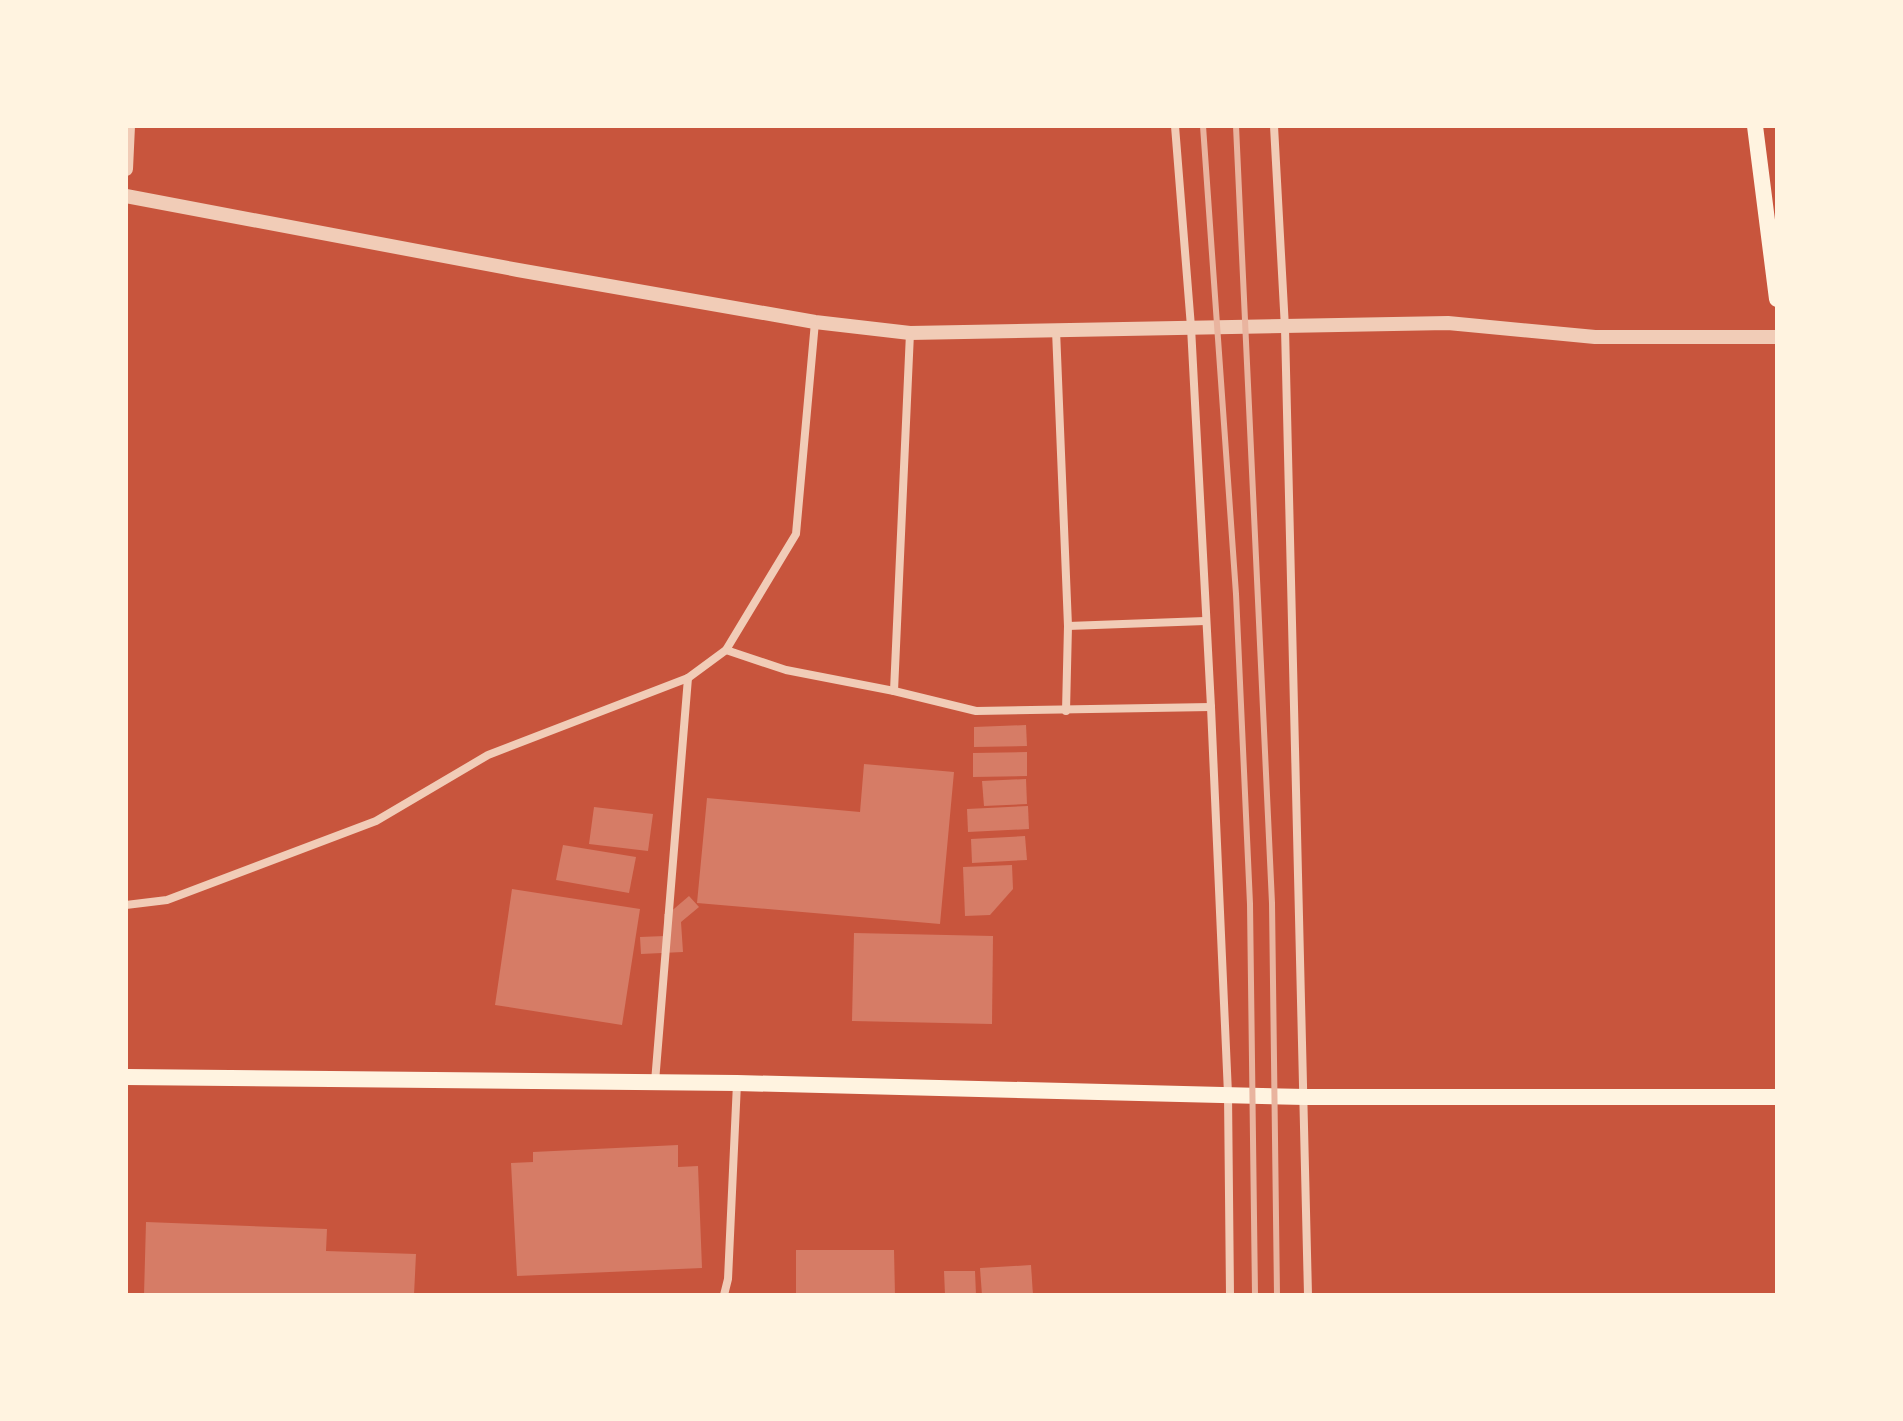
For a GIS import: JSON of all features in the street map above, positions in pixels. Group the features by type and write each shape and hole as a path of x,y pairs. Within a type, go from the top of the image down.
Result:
{"main road":[{"path":"1755,126 1777,299"},
{"path":"126,1077 737,1083 1305,1097 1777,1097"}],"street":[{"path":"126,169 128,126"},
{"path":"1175,126 1191,327 1211,707 1228,1094 1230,1295"},
{"path":"1274,126 1285,328 1308,1295"},
{"path":"126,196 815,322 910,333 1448,323 1595,337 1777,337"},
{"path":"126,905 167,900 376,821 488,755 688,678 726,650 796,534 815,322"},
{"path":"1056,330 1068,626 1066,711"},
{"path":"894,691 910,333"},
{"path":"1068,626 1205,621"},
{"path":"726,650 786,670 976,711 1211,707"},
{"path":"655,1083 688,678"},
{"path":"724,1295 728,1279 737,1083"}],"building":[{"path":"1026,725 1027,746 974,747 974,727"},
{"path":"1027,752 1027,776 973,777 973,753"},
{"path":"864,764 954,772 940,924 697,903 707,798 860,812"},
{"path":"1026,779 1027,804 984,806 982,781"},
{"path":"1028,806 1029,829 968,832 967,809"},
{"path":"594,807 653,814 648,851 589,844"},
{"path":"1025,836 1027,860 972,863 971,839"},
{"path":"563,845 636,857 629,893 556,880"},
{"path":"1012,865 1013,889 990,915 965,916 963,867"},
{"path":"512,889 640,909 622,1025 495,1005"},
{"path":"689,896 699,907 681,922 683,952 641,954 640,937 665,936 664,914"},
{"path":"854,933 993,936 992,1024 852,1021"},
{"path":"678,1145 678,1167 698,1166 702,1268 517,1276 511,1163 533,1162 533,1152"},
{"path":"146,1222 327,1229 326,1251 416,1254 414,1295 144,1295"},
{"path":"796,1250 894,1250 895,1295 796,1295"},
{"path":"1031,1265 1033,1295 982,1295 980,1268"},
{"path":"944,1271 975,1271 976,1295 945,1295"}],"railway":[{"path":"1203,126 1236,594 1250,904 1255,1295"},
{"path":"1236,126 1272,903 1277,1295"}]}
